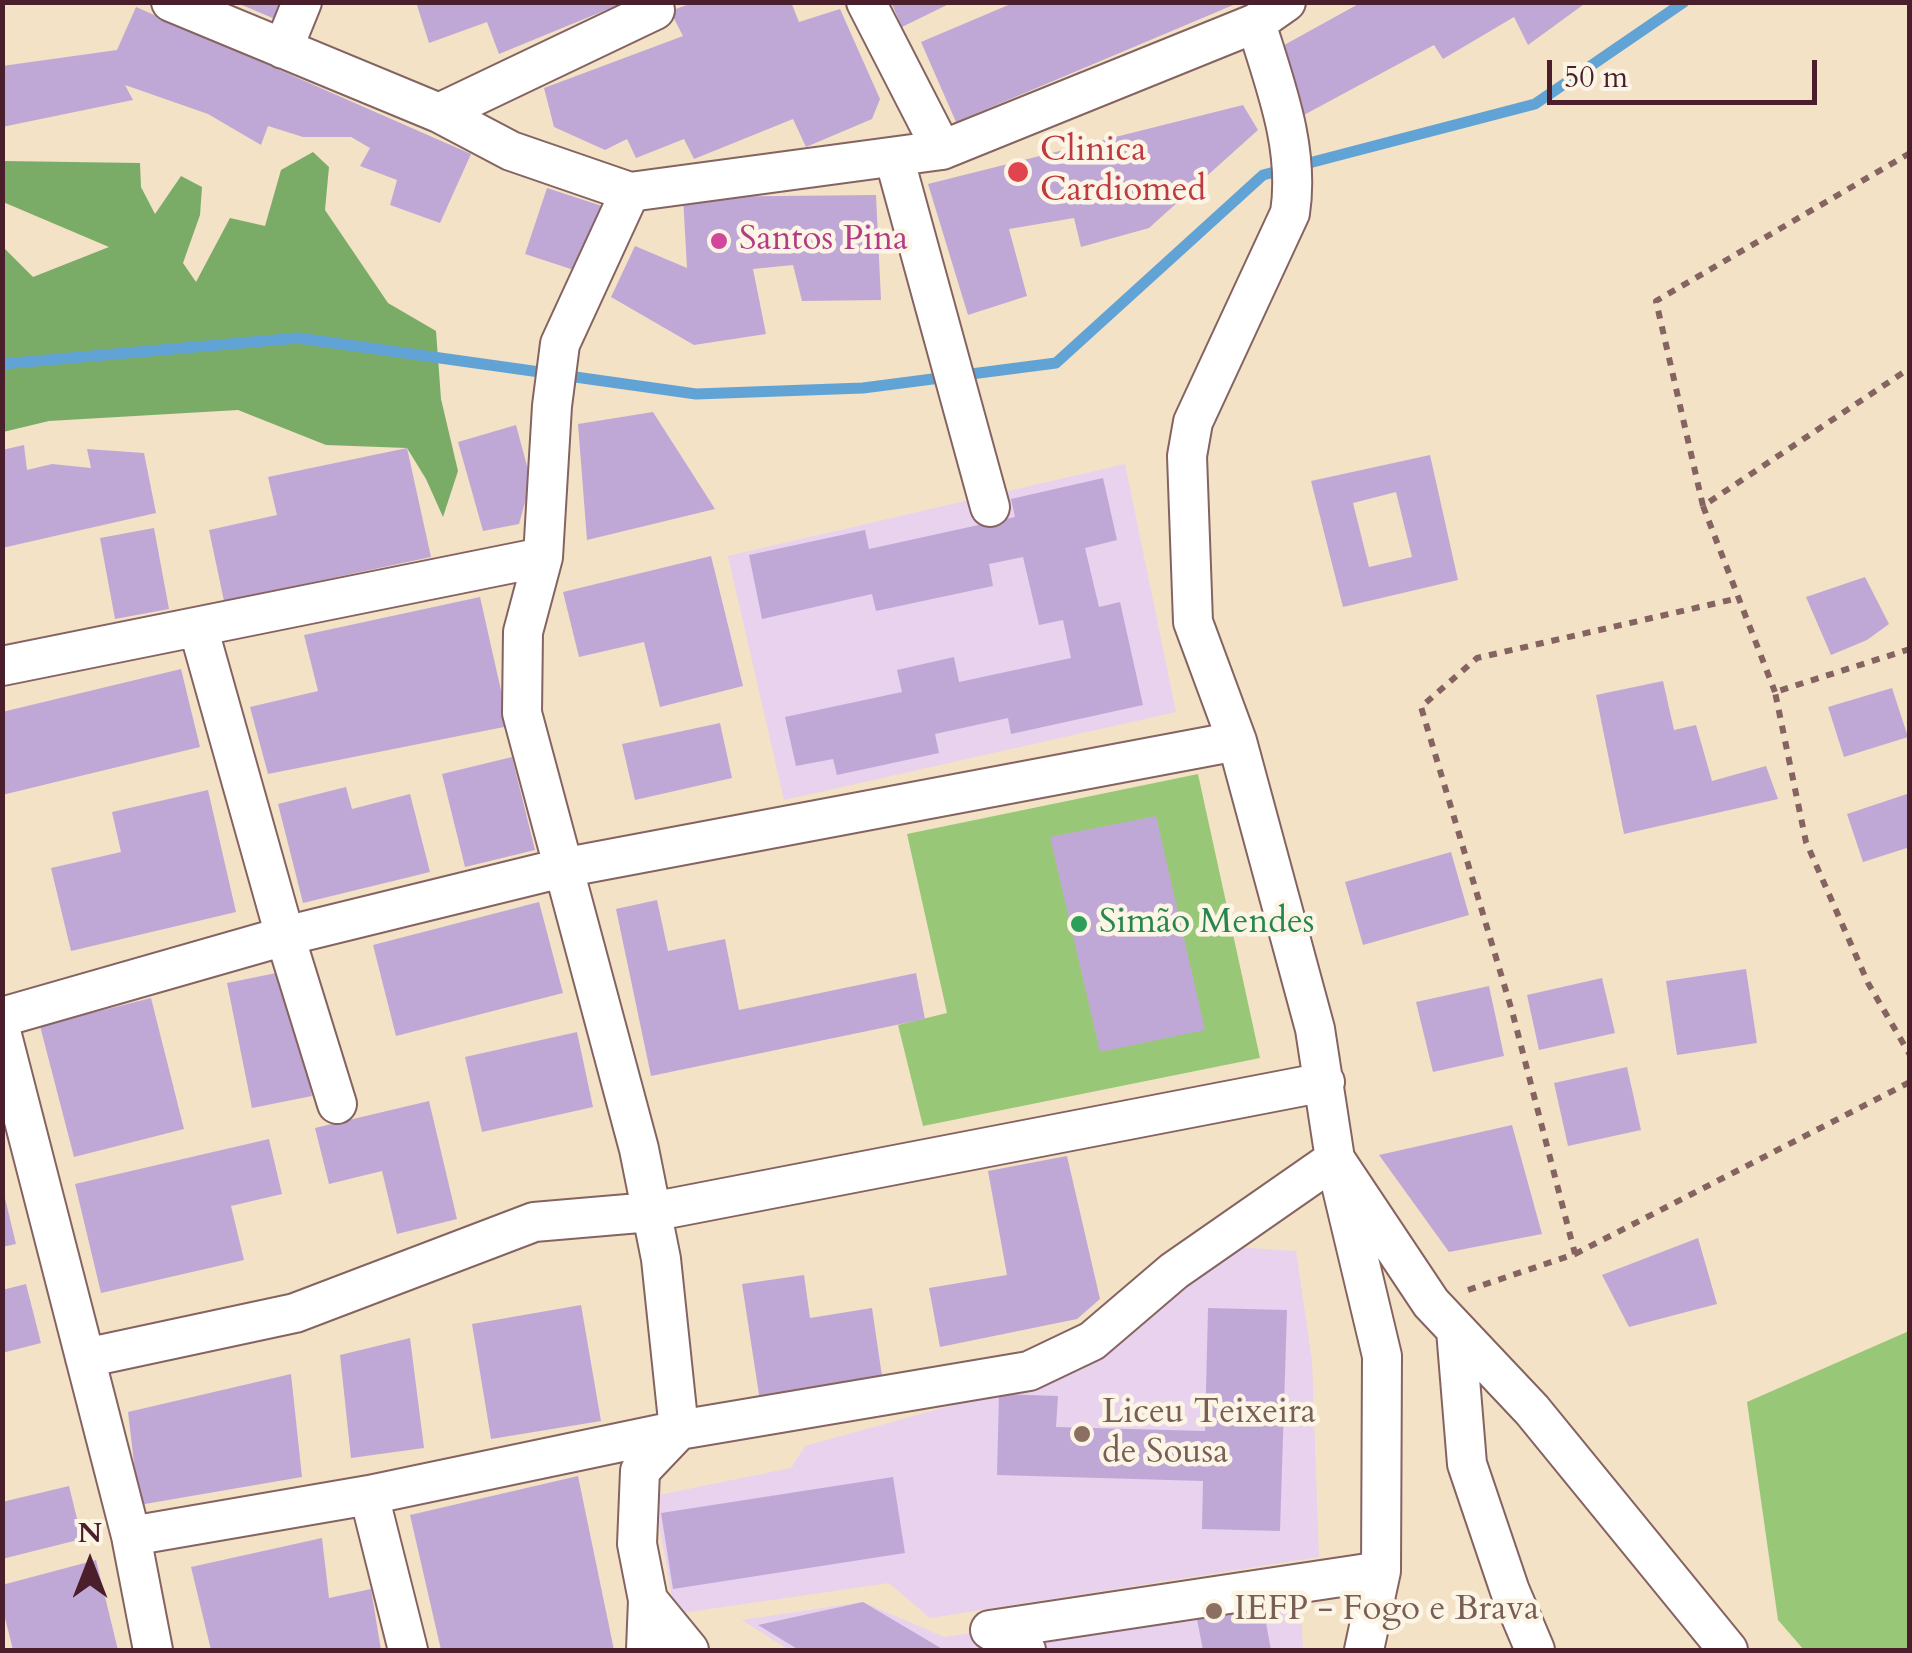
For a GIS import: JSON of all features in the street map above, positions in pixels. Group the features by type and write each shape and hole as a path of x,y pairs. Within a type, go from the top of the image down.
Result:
{"street":[{"path":"171,2 439,113 510,151 630,192 942,150 1272,13 1294,186 1290,213 1193,422 1188,456 1193,622 1237,741 1315,1028 1335,1159 1382,1356 1381,1571 1364,1650"},
{"path":"283,50 302,2"},
{"path":"866,2 942,150"},
{"path":"439,113 656,10"},
{"path":"894,157 990,507"},
{"path":"630,192 560,344 552,406 543,557 523,632 522,713 638,1149 661,1258 679,1430 640,1472 637,1544 648,1600 646,1650"},
{"path":"2,666 543,557"},
{"path":"198,627 337,1104"},
{"path":"2,1016 285,936 562,868 1237,741"},
{"path":"2,1035 132,1536 153,1650"},
{"path":"85,1358 296,1314 534,1222 651,1212 1326,1082"},
{"path":"1335,1159 1431,1303 1532,1410 1728,1650"},
{"path":"132,1536 369,1495 679,1430 1029,1371 1092,1342 1174,1270 1335,1159"},
{"path":"1456,1330 1468,1464 1510,1590 1535,1650"},
{"path":"369,1495 408,1650"},
{"path":"1026,1650 990,1630 1381,1571"},
{"path":"648,1600 689,1650"}],"path":[{"path":"1910,153 1656,302 1703,506 1775,692 1806,842 1868,983 1910,1056"},
{"path":"1703,506 1910,368"},
{"path":"1574,1254 1512,1011 1421,707 1477,658 1739,598"},
{"path":"1775,692 1910,649"},
{"path":"1431,1303 1574,1254 1910,1082"}],"shaded area":[{"path":"1125,464 1176,712 784,800 728,556"},
{"name":"Liceu Teixeira de Sousa","path":"1236,1247 1296,1251 1312,1361 1319,1557 930,1618 889,1583 675,1614 654,1496 791,1468 805,1446 1083,1369"},
{"name":"IEFP - Fogo e Brava","path":"1300,1586 1303,1650 789,1650 742,1620 863,1602 944,1637"}],"green space":[{"path":"313,152 329,167 325,210 388,303 436,331 441,399 458,471 443,517 407,448 326,445 238,410 49,421 3,432 3,247 33,277 109,247 3,202 3,161 140,163 141,187 155,214 181,176 202,187 200,215 183,263 196,282 230,218 265,226 281,170"},
{"name":"Simão Mendes","path":"1198,774 1260,1058 923,1126 898,1025 947,1013 907,834"},
{"path":"1909,1331 1909,1650 1804,1650 1778,1620 1747,1402"}],"building":[{"path":"235,2 282,2 275,19"},
{"path":"416,2 623,3 499,54 487,22 429,43"},
{"path":"695,2 791,2 799,22 840,9 880,99 872,119 806,147 793,119 694,159 684,139 636,158 627,139 605,150 554,127 544,88 683,36 670,11"},
{"path":"891,2 953,2 902,27"},
{"path":"1362,2 1587,2 1528,45 1514,17 1443,59 1434,45 1302,116 1277,49"},
{"path":"1013,3 1238,3 956,122 921,42"},
{"path":"136,7 471,154 440,223 390,205 397,180 360,166 370,148 351,137 303,137 268,126 261,145 208,114 125,85 133,100 2,127 2,66 117,50"},
{"path":"1243,105 1258,130 1149,228 1081,247 1074,218 1009,229 1027,296 968,315 928,184"},
{"path":"547,188 602,206 580,272 525,254"},
{"path":"876,195 881,300 802,301 793,265 753,269 766,334 694,345 611,297 635,246 687,268 683,197"},
{"path":"653,412 715,509 587,540 578,424"},
{"path":"516,425 531,481 519,524 483,531 458,442"},
{"path":"24,445 27,470 52,464 91,468 87,449 144,453 156,513 2,548 2,450"},
{"path":"407,448 431,557 224,601 209,530 277,515 268,477"},
{"path":"1430,455 1458,580 1343,607 1311,481","holes":["1396,492 1412,557 1369,567 1353,503"]},
{"path":"1103,478 1117,540 1085,548 1099,607 1120,602 1143,705 1011,734 1008,718 935,734 939,753 837,775 833,759 796,766 785,717 902,692 897,670 954,657 959,682 1071,658 1063,620 1039,625 1023,557 989,564 993,586 876,611 872,594 762,619 749,555 865,530 869,549 1015,517 1011,499"},
{"path":"154,528 169,609 115,619 100,538"},
{"path":"711,556 743,686 660,707 644,642 579,657 563,592"},
{"path":"1865,577 1889,624 1867,640 1831,655 1806,597"},
{"path":"480,597 509,726 268,774 250,707 318,691 304,635"},
{"path":"181,669 200,747 2,795 2,712"},
{"path":"1663,681 1674,730 1696,725 1712,781 1766,766 1778,799 1624,834 1596,695"},
{"path":"1892,688 1908,737 1844,757 1828,707"},
{"path":"720,723 732,778 635,800 622,744"},
{"path":"512,757 535,850 465,867 442,774"},
{"path":"346,787 352,809 410,794 430,872 303,903 278,804"},
{"path":"208,790 236,912 71,951 51,868 121,852 112,812"},
{"path":"1910,793 1910,847 1863,862 1847,814"},
{"path":"1156,816 1205,1030 1100,1052 1050,837"},
{"path":"1451,852 1469,915 1363,945 1345,882"},
{"path":"657,900 668,951 725,939 739,1010 916,973 925,1019 651,1076 616,909"},
{"path":"539,902 563,993 396,1036 373,945"},
{"path":"1746,969 1757,1043 1677,1055 1666,981"},
{"path":"286,971 312,1096 252,1108 227,983"},
{"path":"1602,978 1615,1033 1539,1050 1527,995"},
{"path":"1489,986 1504,1056 1433,1072 1416,1002"},
{"path":"151,998 184,1129 74,1157 40,1026"},
{"path":"577,1032 593,1107 482,1132 465,1057"},
{"path":"1627,1067 1641,1130 1568,1146 1554,1083"},
{"path":"429,1101 457,1219 397,1234 382,1171 329,1184 315,1128"},
{"path":"1512,1125 1542,1234 1449,1252 1379,1155"},
{"path":"269,1139 282,1194 231,1206 244,1260 101,1293 75,1184"},
{"path":"1067,1156 1100,1299 1077,1319 940,1347 929,1288 1007,1275 988,1171"},
{"path":"2,1195 16,1244 2,1247"},
{"path":"1698,1238 1717,1304 1629,1327 1602,1275"},
{"path":"804,1275 810,1318 872,1308 883,1383 760,1401 742,1284"},
{"path":"26,1284 41,1343 2,1353 2,1290"},
{"path":"581,1305 601,1421 491,1439 472,1324"},
{"name":"Liceu Teixeira de Sousa","path":"1208,1308 1287,1310 1280,1531 1202,1529 1203,1481 997,1475 999,1394 1058,1396 1056,1427 1205,1431"},
{"path":"410,1338 424,1448 351,1458 340,1355"},
{"path":"291,1374 302,1477 139,1505 128,1412"},
{"path":"578,1476 614,1650 441,1650 410,1515"},
{"path":"893,1477 905,1553 673,1589 661,1513"},
{"path":"69,1486 82,1539 2,1559 2,1502"},
{"path":"322,1538 329,1598 371,1589 381,1650 211,1650 191,1567"},
{"path":"96,1560 118,1650 13,1650 2,1606 2,1585"},
{"name":"IEFP - Fogo e Brava","path":"1262,1601 1271,1650 1203,1650 1196,1614"},
{"path":"863,1602 944,1650 799,1650 758,1625"}],"waterway":[{"path":"2,364 298,338 696,394 863,388 1056,363 1263,175 1535,104 1684,2"}],"place":[{"name":"Clinica Cardiomed","path":"1018,172"},
{"name":"Santos Pina","path":"719,241"},
{"name":"Simão Mendes","path":"1079,924"},
{"name":"Liceu Teixeira de Sousa","path":"1082,1434"},
{"name":"IEFP - Fogo e Brava","path":"1214,1611"}]}
